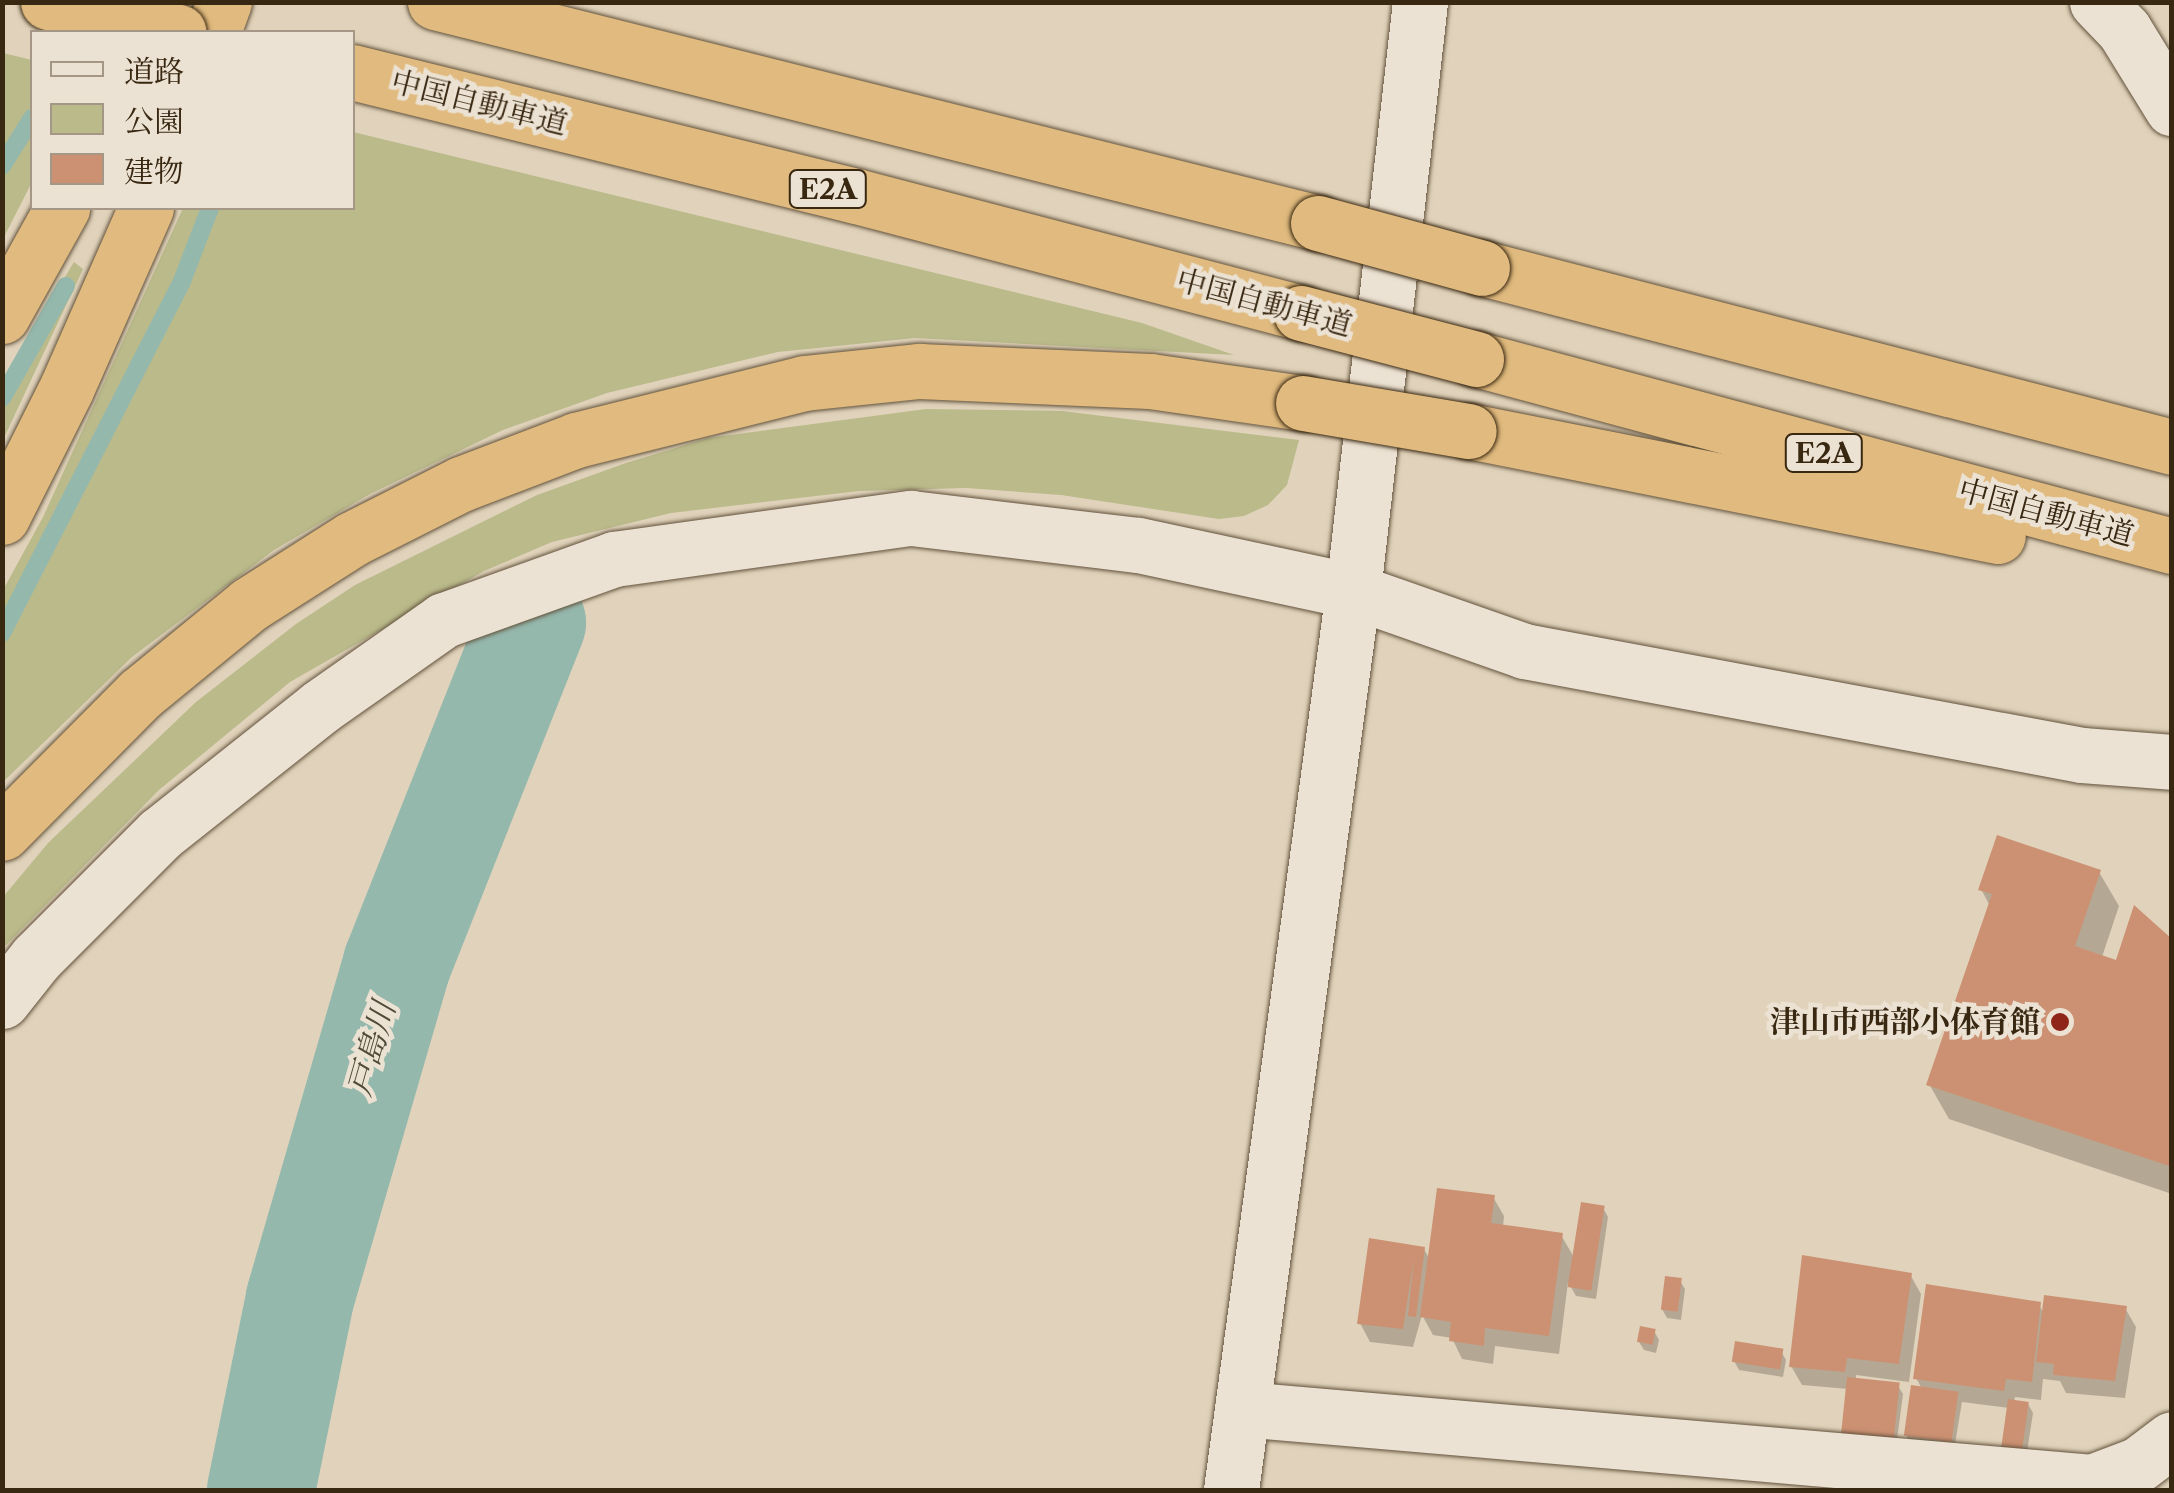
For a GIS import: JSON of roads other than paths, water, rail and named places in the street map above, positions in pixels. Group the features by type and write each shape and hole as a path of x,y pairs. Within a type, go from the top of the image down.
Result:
{"highway":[{"path":"48,2 171,30"},
{"path":"140,30 150,2"},
{"path":"215,30 224,2"},
{"path":"435,2 1148,177 2172,447"},
{"path":"523,2 968,118 1148,177"},
{"name":"中国自動車道","path":"355,73 856,196 2172,546"},
{"path":"2,316 61,210"},
{"path":"2,517 67,387 145,210"},
{"path":"2,833 140,694 250,604 368,531 461,484 576,440 804,382 919,370 1150,381 1469,431 2172,574"}],"street":[{"path":"1231,1490 1353,591 1420,2"},
{"path":"2096,2 2124,30 2172,108"},
{"path":"2,1001 36,958 160,834 320,707 444,620 614,559 911,518 1138,545 1353,591 1524,652 2082,755 2172,762"},
{"path":"1242,1409 2092,1482 2138,1464 2167,1466"}],"waterway":[{"path":"2,166 30,121"},
{"path":"2,633 182,281 209,210"},
{"path":"2,398 66,286"},
{"name":"戸島川","path":"261,1490 300,1298 397,964 532,623"}],"place":[{"name":"津山市西部小体育館","path":"2060,1022"}]}
